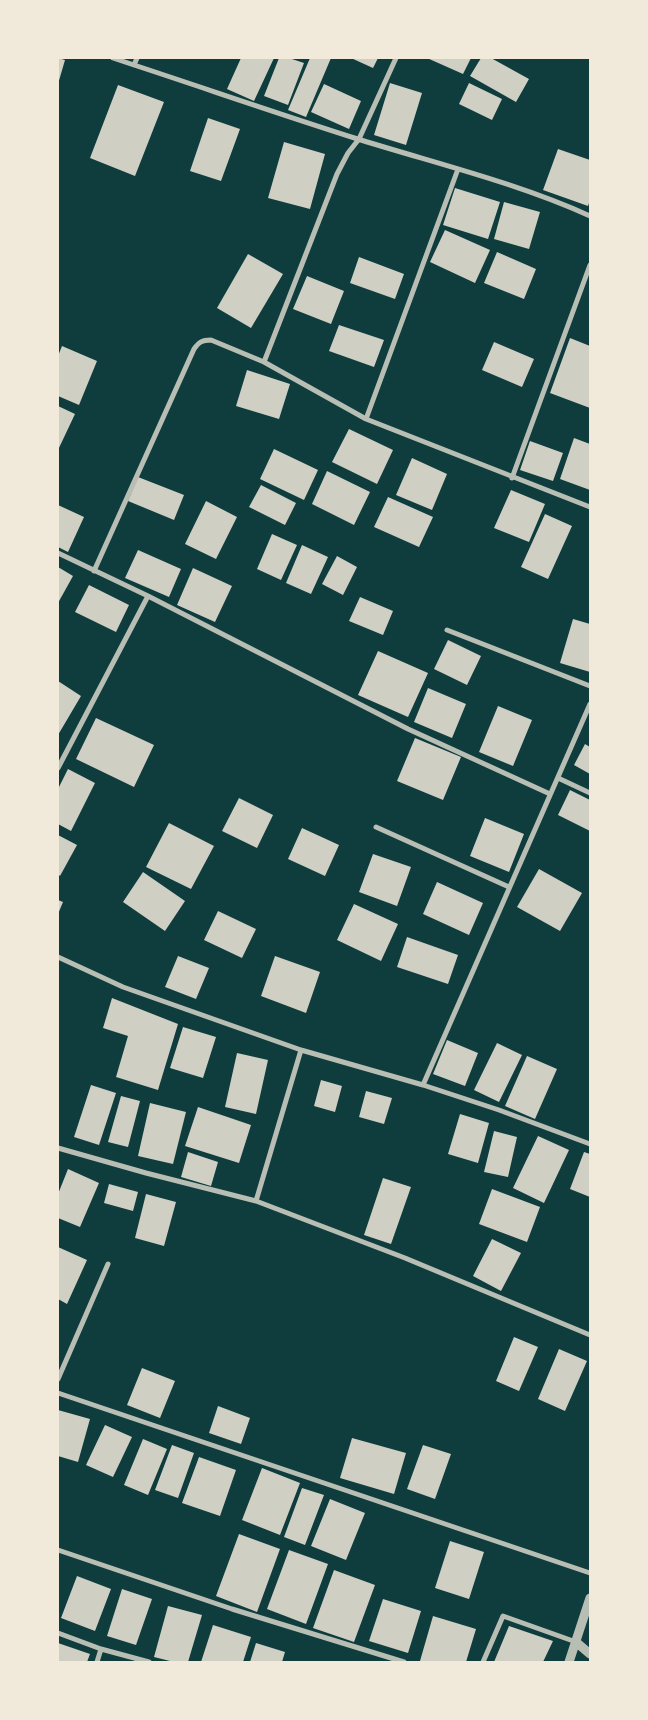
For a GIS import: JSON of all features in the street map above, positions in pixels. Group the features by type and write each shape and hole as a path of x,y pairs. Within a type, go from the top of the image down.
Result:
{"street":[{"path":"113,58 359,139 521,189 561,203 590,216"},
{"path":"134,65 137,58"},
{"path":"264,362 337,174 348,153 359,139 396,58"},
{"path":"366,420 458,169"},
{"path":"512,478 590,264"},
{"path":"94,571 194,349 198,343 204,340 211,340 264,362 366,420 590,507"},
{"path":"58,553 148,596 408,729 550,794"},
{"path":"58,768 148,596"},
{"path":"448,630 590,686"},
{"path":"422,1085 590,704"},
{"path":"558,778 590,793"},
{"path":"376,827 509,887"},
{"path":"58,957 124,987 301,1050 422,1085 499,1110 590,1144"},
{"path":"256,1202 301,1050"},
{"path":"58,1148 256,1202 405,1258 590,1336"},
{"path":"58,1379 108,1264"},
{"path":"58,1392 590,1572"},
{"path":"58,1550 232,1609 404,1662"},
{"path":"569,1662 590,1598"},
{"path":"483,1662 503,1616 576,1642 590,1654"},
{"path":"58,1633 101,1649 149,1662"},
{"path":"97,1662 101,1649"}],"building":[{"path":"58,58 65,60 58,84"},
{"path":"241,58 274,58 254,101 227,89"},
{"path":"279,58 289,58 304,63 288,105 264,96"},
{"path":"310,58 331,58 306,117 288,110"},
{"path":"351,58 378,58 373,68"},
{"path":"427,58 471,58 463,74"},
{"path":"481,58 491,58 529,79 516,102 470,76"},
{"path":"390,83 422,93 406,145 374,135"},
{"path":"469,83 502,99 492,120 459,104"},
{"path":"324,84 361,101 349,129 311,112"},
{"path":"118,85 164,102 135,176 90,158"},
{"path":"208,118 240,129 221,181 190,171"},
{"path":"284,142 325,154 310,209 268,198"},
{"path":"558,149 590,160 590,200 588,206 543,190"},
{"path":"455,188 500,202 488,239 443,225"},
{"path":"504,202 540,212 529,249 494,239"},
{"path":"445,230 490,250 475,283 430,262"},
{"path":"497,252 536,269 524,299 484,283"},
{"path":"248,254 283,274 251,328 217,308"},
{"path":"359,257 404,274 395,299 350,283"},
{"path":"307,276 344,291 331,324 293,309"},
{"path":"339,325 384,340 374,367 329,351"},
{"path":"570,338 590,346 590,408 550,393"},
{"path":"494,342 534,359 522,387 482,370"},
{"path":"62,346 97,361 79,405 58,396 58,356"},
{"path":"247,370 290,384 279,419 236,406"},
{"path":"58,406 75,414 58,450"},
{"path":"349,429 393,450 377,484 332,462"},
{"path":"574,438 590,444 590,490 560,479"},
{"path":"530,441 563,453 553,481 520,470"},
{"path":"274,449 318,470 304,500 260,479"},
{"path":"412,458 447,474 432,510 396,495"},
{"path":"327,471 370,492 354,525 312,504"},
{"path":"138,477 184,495 174,520 128,501"},
{"path":"261,485 296,503 285,525 249,507"},
{"path":"511,490 545,504 529,542 494,528"},
{"path":"388,497 433,517 419,547 374,527"},
{"path":"206,501 237,517 216,559 185,544"},
{"path":"58,505 84,517 68,552 58,547"},
{"path":"545,514 572,526 548,579 521,567"},
{"path":"272,534 297,545 281,580 257,569"},
{"path":"302,545 328,557 311,594 286,583"},
{"path":"138,550 181,569 169,597 125,578"},
{"path":"337,556 357,567 343,595 322,584"},
{"path":"58,567 73,576 58,603"},
{"path":"193,568 232,586 215,622 177,605"},
{"path":"89,585 129,605 116,632 75,612"},
{"path":"360,597 393,611 383,635 349,621"},
{"path":"573,619 590,624 590,672 560,663"},
{"path":"448,640 481,656 467,685 434,669"},
{"path":"378,651 428,673 408,717 358,695"},
{"path":"58,681 81,696 58,735"},
{"path":"428,688 466,704 452,738 414,722"},
{"path":"498,706 532,720 513,766 479,752"},
{"path":"96,718 154,745 134,787 76,759"},
{"path":"415,738 461,757 443,800 397,781"},
{"path":"585,744 590,747 590,774 574,765"},
{"path":"68,769 95,783 71,831 58,824 58,789"},
{"path":"570,790 590,800 590,831 558,815"},
{"path":"239,798 273,815 257,848 222,831"},
{"path":"485,818 524,834 509,872 470,856"},
{"path":"169,823 214,846 191,889 146,867"},
{"path":"302,828 339,845 325,876 288,859"},
{"path":"58,835 77,845 60,876 58,874"},
{"path":"373,854 411,867 397,906 359,892"},
{"path":"539,869 582,893 560,931 517,907"},
{"path":"143,872 185,901 165,931 123,902"},
{"path":"437,882 483,903 469,935 423,914"},
{"path":"58,900 63,902 58,914"},
{"path":"354,904 398,924 381,961 337,940"},
{"path":"218,911 256,929 242,958 204,940"},
{"path":"407,937 458,955 448,984 397,967"},
{"path":"178,956 209,968 196,999 165,987"},
{"path":"275,956 320,972 306,1013 261,996"},
{"path":"112,998 178,1024 158,1090 116,1077 128,1036 103,1028"},
{"path":"183,1027 216,1037 203,1078 170,1068"},
{"path":"447,1040 478,1053 465,1086 433,1074"},
{"path":"497,1043 522,1055 499,1102 474,1090"},
{"path":"237,1053 268,1060 256,1114 225,1107"},
{"path":"527,1056 557,1069 535,1119 505,1106"},
{"path":"321,1080 342,1086 335,1112 314,1106"},
{"path":"91,1085 116,1093 99,1145 74,1137"},
{"path":"366,1091 392,1098 384,1124 359,1117"},
{"path":"121,1096 140,1101 128,1147 108,1142"},
{"path":"150,1103 186,1112 173,1164 138,1156"},
{"path":"198,1107 251,1125 239,1163 185,1146"},
{"path":"460,1114 489,1123 478,1163 448,1154"},
{"path":"494,1131 517,1137 508,1177 484,1172"},
{"path":"538,1136 569,1150 544,1203 513,1188"},
{"path":"188,1152 218,1162 211,1186 181,1177"},
{"path":"584,1152 590,1154 590,1197 570,1189"},
{"path":"68,1169 99,1183 80,1227 58,1218 58,1194"},
{"path":"383,1178 411,1187 391,1244 364,1235"},
{"path":"109,1184 138,1192 133,1211 104,1203"},
{"path":"492,1189 540,1207 527,1242 479,1224"},
{"path":"146,1194 176,1202 164,1246 135,1238"},
{"path":"492,1239 521,1253 501,1291 473,1276"},
{"path":"58,1247 87,1260 67,1304 58,1299"},
{"path":"514,1337 538,1347 519,1391 496,1381"},
{"path":"559,1349 587,1361 565,1411 538,1399"},
{"path":"142,1368 175,1381 160,1418 127,1405"},
{"path":"218,1406 250,1418 241,1444 209,1433"},
{"path":"58,1410 90,1419 78,1462 58,1456"},
{"path":"105,1425 132,1437 113,1477 86,1465"},
{"path":"352,1438 406,1453 394,1494 340,1478"},
{"path":"143,1439 167,1449 148,1495 124,1485"},
{"path":"172,1445 194,1453 178,1498 155,1490"},
{"path":"423,1445 451,1454 435,1499 407,1489"},
{"path":"199,1457 236,1470 220,1516 182,1503"},
{"path":"262,1468 300,1483 280,1535 242,1520"},
{"path":"302,1488 324,1495 305,1545 284,1537"},
{"path":"330,1499 365,1513 346,1560 311,1546"},
{"path":"239,1534 280,1549 257,1612 216,1596"},
{"path":"450,1541 484,1552 469,1599 435,1588"},
{"path":"289,1550 328,1564 306,1624 267,1609"},
{"path":"334,1570 375,1585 354,1642 313,1628"},
{"path":"77,1576 111,1589 95,1631 61,1618"},
{"path":"122,1589 152,1599 136,1645 107,1636"},
{"path":"383,1599 421,1611 408,1653 369,1641"},
{"path":"168,1606 202,1615 188,1662 174,1662 154,1657"},
{"path":"433,1616 476,1629 466,1662 420,1661"},
{"path":"213,1625 251,1637 243,1662 201,1662"},
{"path":"509,1626 553,1641 543,1662 494,1662"},
{"path":"58,1643 90,1654 87,1662 58,1662"},
{"path":"256,1643 285,1652 282,1662 250,1662"}]}
